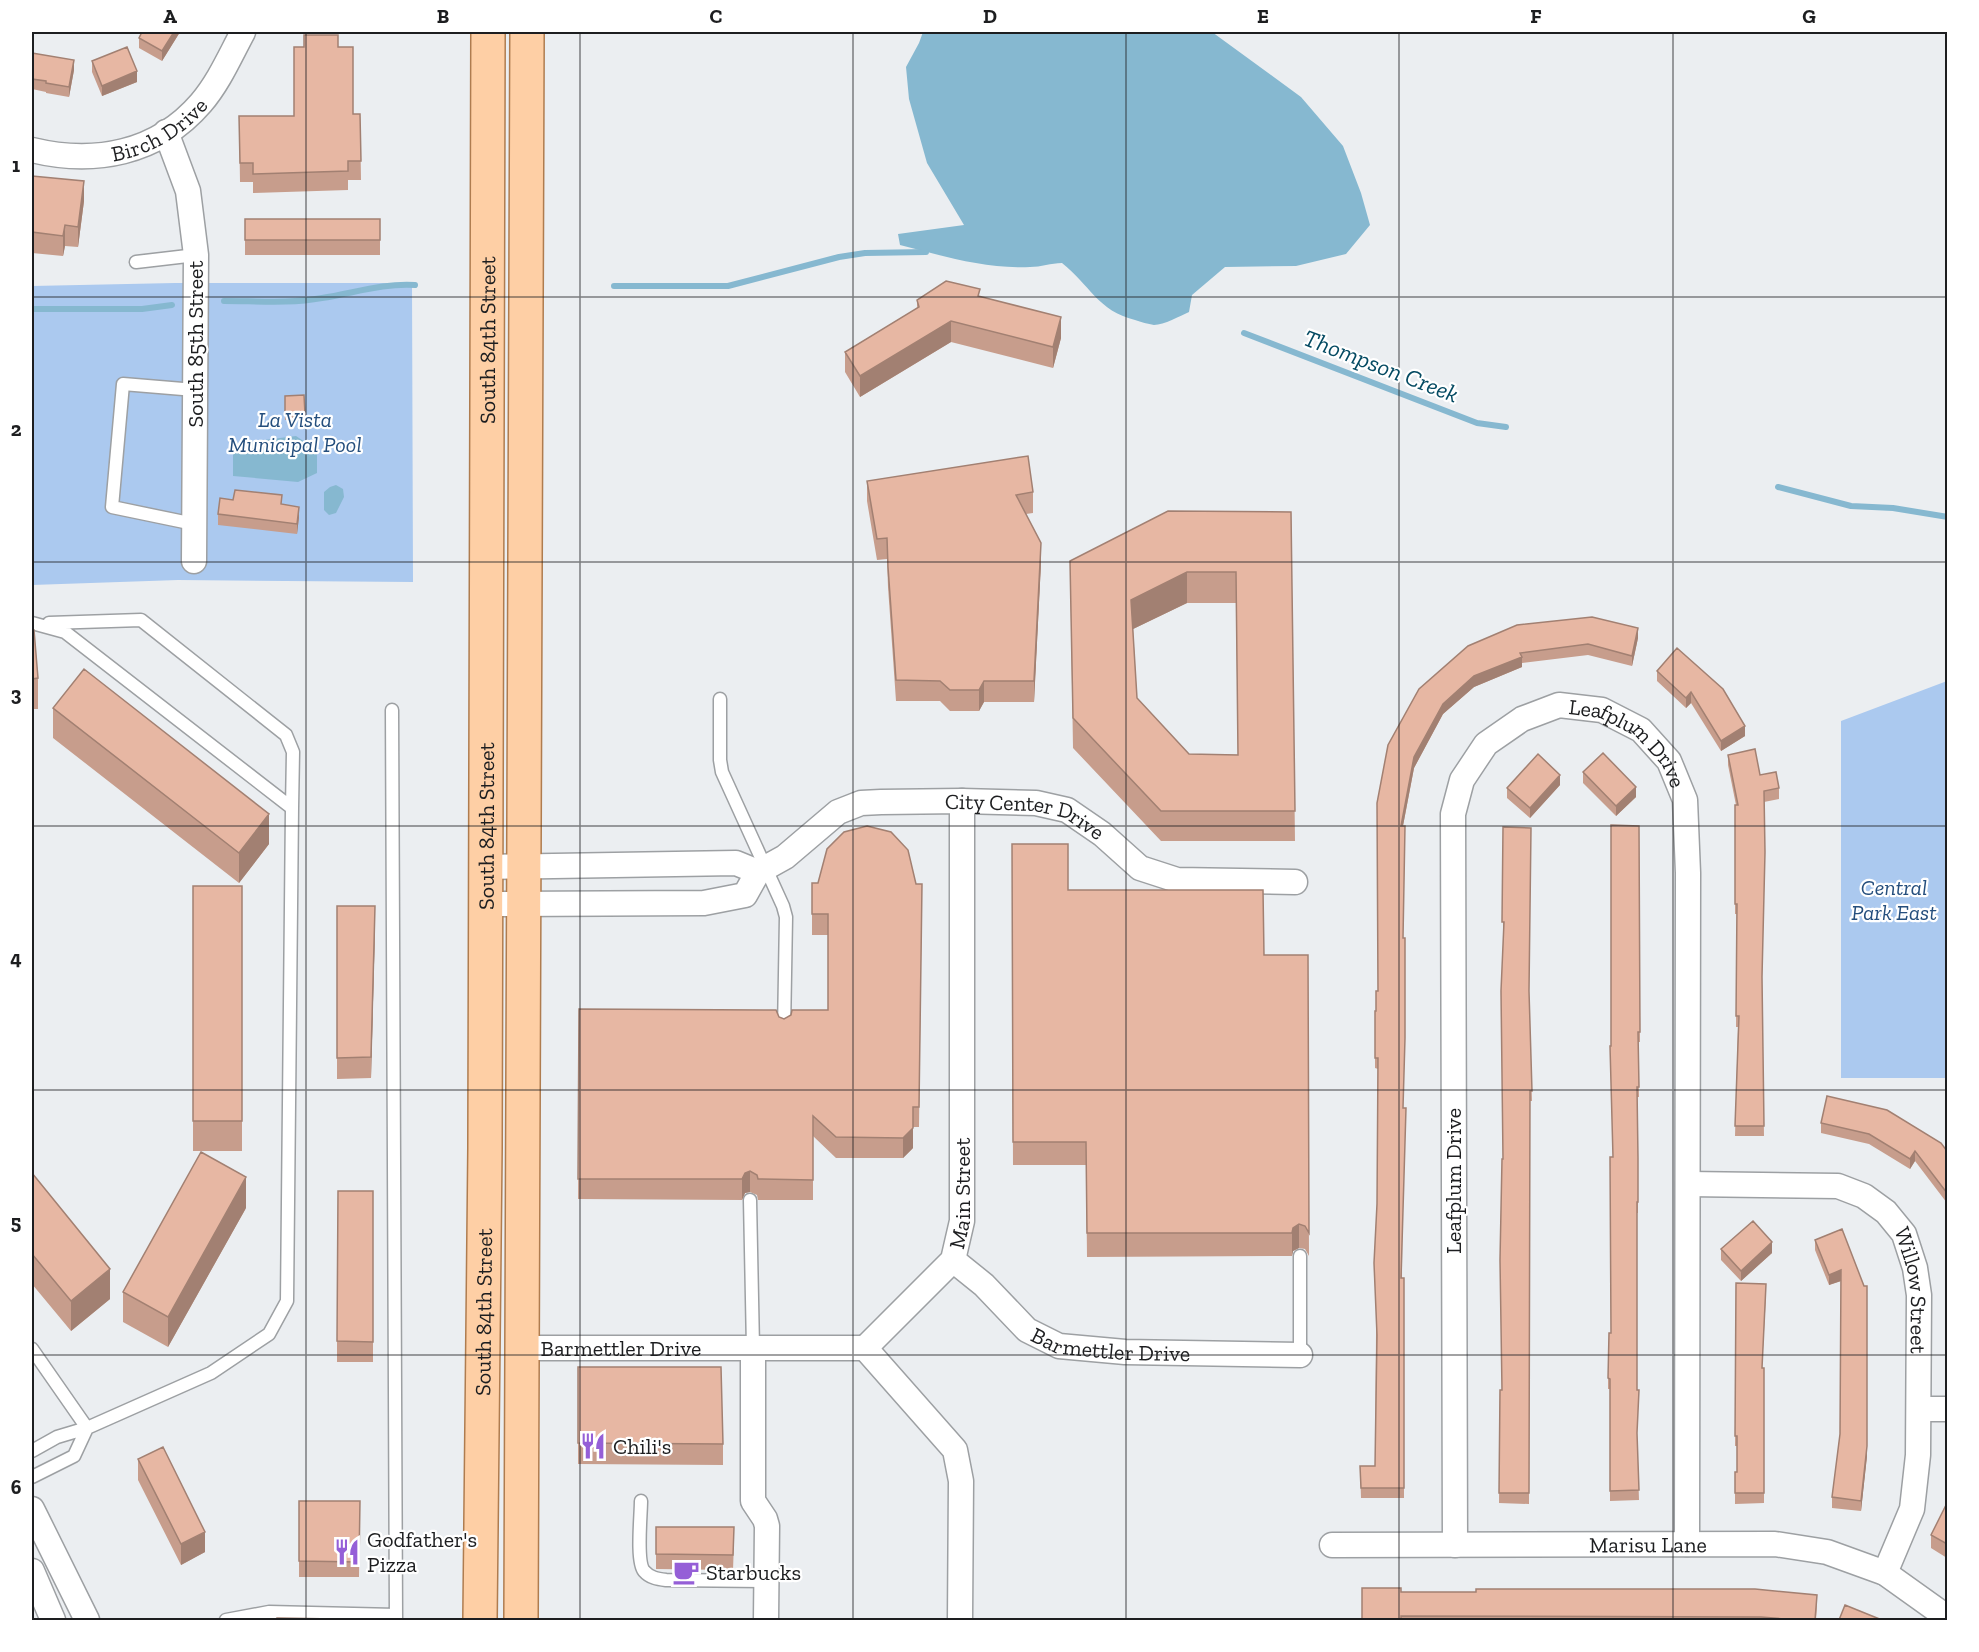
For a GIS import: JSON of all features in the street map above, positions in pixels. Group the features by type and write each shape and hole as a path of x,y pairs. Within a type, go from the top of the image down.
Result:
{"main road":[{"name":"South 84th Street","path":"480,1620 485,1148 488,32"},
{"name":"South 84th Street","path":"521,1620 526,32"}],"street":[{"name":"Birch Drive","path":"32,150 60,156 96,157 130,149 166,132 192,112 208,94 243,32"},
{"name":"South 85th Street","path":"166,132 188,191 196,255 194,561"},
{"name":"Leafplum Drive","path":"1455,1545 1453,814 1462,780 1486,744 1522,719 1559,705 1602,710 1641,730 1670,761 1685,800 1688,873 1687,1544"},
{"name":"Main Street","path":"865,1348 953,1260 962,1221 962,801"},
{"name":"City Center Drive","path":"485,904 704,903 746,895 762,870 785,856 837,812 861,803 881,802 1036,803 1067,810 1102,834 1140,868 1176,880 1295,882"},
{"path":"486,867 736,863 762,870"},
{"name":"Willow Street","path":"1688,1184 1838,1186 1864,1196 1886,1212 1904,1234 1915,1268 1919,1294 1918,1455 1912,1509 1885,1573"},
{"name":"Barmettler Drive","path":"953,1260 984,1286 1027,1330 1059,1346 1125,1352 1300,1355"},
{"name":"Barmettler Drive","path":"522,1348 865,1348"},
{"path":"753,1348 753,1501 767,1526 766,1620"},
{"path":"865,1348 955,1450 961,1481 960,1620"},
{"path":"1920,1409 1947,1409"},
{"path":"32,1509 39,1543 87,1620"},
{"name":"Marisu Lane","path":"1332,1545 1775,1544 1827,1552 1885,1573 1947,1618"},
{"path":"32,1571 53,1620"}],"lane":[{"path":"136,262 196,255"},
{"path":"194,524 112,507 123,384 195,390"},
{"path":"32,1451 57,1437 87,1428 211,1374 270,1334 287,1301 294,752 286,735 141,620 33,623"},
{"path":"33,623 65,632 292,808"},
{"path":"720,699 720,760 723,772 762,870 783,906 786,917 784,1030"},
{"path":"226,1620 269,1612 396,1618 392,710"},
{"path":"750,1200 753,1348"},
{"path":"1300,1256 1300,1355"},
{"path":"32,1349 87,1428"},
{"path":"32,1477 74,1456 87,1428"},
{"path":"641,1501 640,1560 644,1571 648,1574 666,1580 767,1581"}],"green space":[{"name":"La Vista Municipal Pool","path":"175,283 412,283 413,582 178,580 32,585 32,286"},
{"name":"Central Park East","path":"1947,681 1947,1078 1841,1078 1841,721"}],"shaded area":[{"path":"923,32 1212,32 1301,97 1343,146 1361,193 1370,225 1346,254 1296,266 1225,267 1192,295 1189,312 1158,325 1122,316 1112,310 1062,263 1034,267 997,266 964,261 900,245 898,234 964,225 927,163 909,99 906,67"},
{"path":"296,436 317,450 317,473 298,482 233,476 233,444"},
{"path":"336,485 343,489 344,497 336,513 329,515 324,510 324,492"}],"building":[{"path":"142,32 174,32 162,51 139,38"},
{"path":"304,35 338,35 338,47 353,47 353,114 360,114 361,161 348,161 348,171 253,174 253,163 240,163 239,116 294,116 294,47 304,47"},
{"path":"127,47 137,71 102,86 92,61"},
{"path":"32,53 74,60 69,87 32,79"},
{"path":"32,176 84,181 78,227 65,225 63,236 32,232"},
{"path":"245,219 380,219 380,240 245,240"},
{"path":"946,281 980,289 978,296 1061,317 1053,347 951,321 860,376 845,352 919,307 917,300"},
{"path":"304,395 305,414 285,414 285,396"},
{"path":"1028,456 1033,492 1016,495 1041,543 1034,681 984,681 979,690 950,690 940,681 896,680 887,538 877,539 867,481"},
{"path":"235,490 282,495 281,504 299,507 297,524 218,514 220,498 233,500"},
{"path":"1168,511 1291,512 1295,811 1161,811 1073,718 1070,561","holes":["1187,572 1236,572 1238,755 1189,754 1137,698 1131,600"]},
{"path":"1592,617 1638,628 1632,656 1588,644 1520,653 1522,657 1474,676 1443,704 1414,757 1401,826 1405,826 1403,1108 1406,1108 1401,1278 1404,1278 1404,1488 1361,1488 1360,1466 1375,1466 1377,803 1388,745 1419,689 1468,646 1517,625"},
{"path":"32,630 34,630 38,678 32,679"},
{"path":"1677,648 1723,689 1745,726 1721,741 1691,692 1686,698 1657,671"},
{"path":"84,669 269,814 239,853 53,708"},
{"path":"1755,749 1760,775 1776,772 1779,788 1764,791 1762,977 1764,1126 1735,1126 1739,1016 1736,1016 1735,805 1738,805 1728,755"},
{"path":"1603,753 1636,787 1616,806 1583,772"},
{"path":"1538,754 1560,775 1530,808 1507,788"},
{"path":"1611,825 1639,826 1640,1032 1638,1032 1639,1087 1637,1087 1639,1490 1610,1491 1610,1379 1608,1378 1609,1333 1611,1333 1610,1157 1613,1157 1610,1046"},
{"path":"867,826 891,832 908,850 916,884 922,884 919,1107 913,1107 913,1128 903,1138 836,1137 813,1116 813,1180 758,1179 757,1175 750,1171 745,1173 742,1179 578,1179 579,1009 776,1010 779,1017 784,1019 791,1015 792,1010 828,1010 828,914 812,914 812,883 818,883 827,849 844,832"},
{"path":"1503,827 1531,828 1529,1493 1499,1493 1500,1390 1502,1390 1500,1260 1503,1159 1501,991 1504,922 1502,922"},
{"path":"1012,844 1068,844 1068,890 1263,890 1264,955 1308,955 1309,1233 1305,1226 1299,1224 1293,1228 1292,1233 1087,1233 1086,1142 1013,1142"},
{"path":"193,886 242,886 242,1121 193,1121"},
{"path":"337,906 375,906 371,1057 337,1058"},
{"path":"1827,1096 1887,1110 1941,1143 1947,1151 1947,1193 1915,1151 1910,1159 1869,1134 1821,1123"},
{"path":"201,1152 246,1177 168,1317 123,1292"},
{"path":"32,1173 110,1269 71,1301 32,1254"},
{"path":"338,1191 373,1191 373,1342 337,1341"},
{"path":"1753,1221 1772,1242 1741,1271 1721,1249"},
{"path":"1842,1229 1864,1286 1867,1286 1867,1446 1861,1501 1832,1497 1840,1434 1841,1270 1829,1275 1815,1240"},
{"path":"1736,1283 1766,1284 1762,1368 1764,1368 1764,1493 1735,1493 1735,1472 1737,1472 1737,1436 1735,1436"},
{"path":"578,1367 721,1367 723,1444 578,1443"},
{"path":"163,1447 205,1532 181,1544 138,1459"},
{"path":"299,1501 360,1501 359,1562 299,1561"},
{"path":"1947,1503 1947,1544 1931,1535"},
{"path":"656,1527 734,1527 733,1555 656,1554"},
{"path":"1362,1588 1401,1588 1401,1592 1476,1592 1476,1589 1755,1589 1817,1595 1815,1620 1761,1617 1401,1616 1401,1620 1362,1620"},
{"path":"1845,1605 1882,1620 1839,1620"},
{"path":"277,1618 335,1619 335,1620 277,1620"}],"waterway":[{"path":"614,286 728,286 839,257 865,253 926,252"},
{"path":"224,301 298,301 380,287 415,285"},
{"path":"32,309 142,309 172,305"},
{"name":"Thompson Creek","path":"1244,333 1477,423 1506,427"},
{"name":"Thompson Creek","path":"1778,487 1851,506 1893,508 1948,517"}],"place":[{"name":"Chili's","path":"593,1446"},
{"name":"Godfather's Pizza","path":"347,1552"},
{"name":"Starbucks","path":"686,1572"}]}
